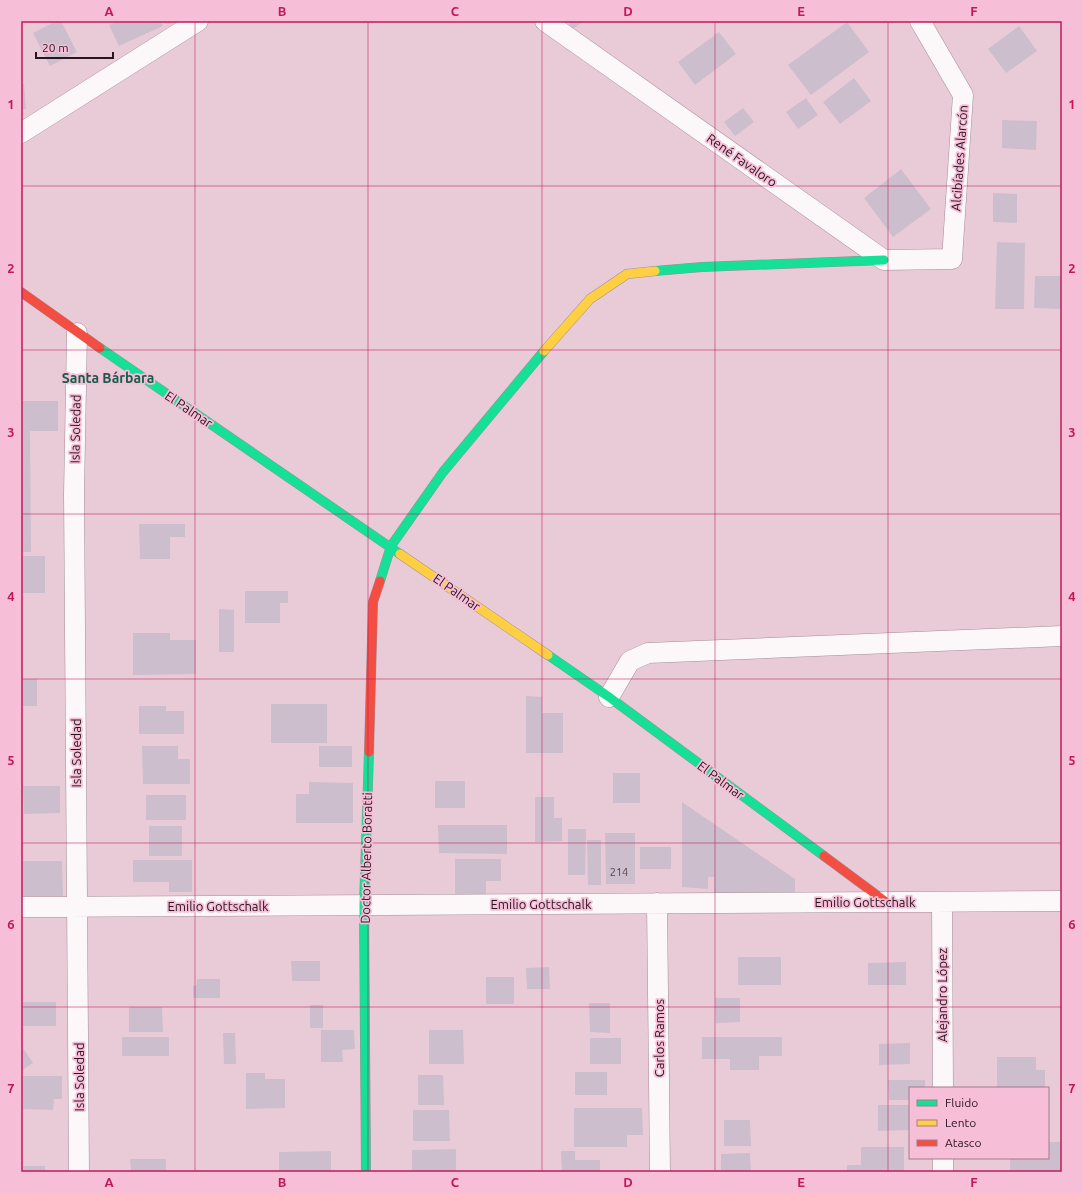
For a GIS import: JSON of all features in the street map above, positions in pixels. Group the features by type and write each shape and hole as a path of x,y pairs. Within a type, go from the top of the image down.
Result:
{"street":[{"path":"21,133 198,21"},
{"name":"René Favaloro","path":"545,21 884,260"},
{"name":"Alcibíades Alarcón","path":"884,260 952,259 963,95 920,21"},
{"name":"Doctor Alberto Boratti","path":"366,1172 364,905 373,602 391,546 443,472 555,338 590,299 627,274 702,267 884,260"},
{"name":"El Palmar","path":"21,292 77,333 391,546 609,697 886,902"},
{"name":"Isla Soledad","path":"77,333 74,502 79,1172"},
{"path":"609,697 630,661 648,653 1062,636"},
{"name":"Emilio Gottschalk","path":"21,907 1062,901"},
{"name":"Alejandro López","path":"942,902 942,1087"},
{"name":"Carlos Ramos","path":"657,903 660,1172"},
{"path":"943,1159 943,1172"}],"building":[{"path":"56,21 61,21 77,52 50,66 33,33"},
{"path":"118,21 160,21 163,26 119,46 109,25"},
{"path":"567,21 584,21 573,29"},
{"path":"847,22 869,52 811,95 788,65"},
{"path":"1019,26 1037,51 1006,73 988,49"},
{"path":"719,32 736,54 695,85 678,62"},
{"path":"854,78 871,101 840,124 823,102"},
{"path":"21,84 24,84 26,109 21,109"},
{"path":"806,98 818,115 798,129 786,112"},
{"path":"743,108 754,122 735,136 724,122"},
{"path":"1002,120 1037,121 1036,150 1002,148"},
{"path":"901,169 931,209 893,237 864,198"},
{"path":"993,193 1017,194 1017,223 993,222"},
{"path":"997,242 1025,243 1024,309 995,309"},
{"path":"1035,276 1062,276 1062,309 1034,308"},
{"path":"21,401 58,401 58,431 30,431 31,552 21,552"},
{"path":"139,524 185,524 185,537 170,537 170,559 140,559"},
{"path":"21,556 45,556 45,593 21,593"},
{"path":"245,591 288,591 288,603 280,603 280,623 245,623"},
{"path":"219,609 234,610 234,652 219,652"},
{"path":"133,633 170,633 170,640 196,640 196,674 133,675"},
{"path":"21,679 37,679 37,706 21,706"},
{"path":"526,696 542,697 542,713 563,713 563,753 526,753"},
{"path":"271,704 327,704 327,743 271,743"},
{"path":"139,706 166,706 166,711 184,711 184,734 139,734"},
{"path":"142,746 178,746 178,759 190,759 190,784 143,784"},
{"path":"319,746 352,746 352,767 319,767"},
{"path":"613,773 640,773 640,803 613,803"},
{"path":"435,781 465,781 465,808 435,808"},
{"path":"309,782 353,783 353,823 296,823 296,794 309,794"},
{"path":"23,786 60,786 60,813 24,814"},
{"path":"146,795 186,795 186,820 146,820"},
{"path":"535,797 554,797 554,818 562,818 562,841 535,842"},
{"path":"682,802 795,879 795,897 714,895 714,877 708,877 708,889 682,887"},
{"path":"438,825 507,825 507,854 439,853"},
{"path":"149,826 182,826 182,856 149,856"},
{"path":"568,829 586,829 585,875 568,875"},
{"path":"605,833 635,833 635,884 606,884"},
{"path":"587,840 601,840 601,885 588,885"},
{"path":"640,847 671,847 671,869 640,869"},
{"path":"455,859 501,859 501,881 486,881 486,894 455,894"},
{"path":"133,860 192,860 192,892 169,892 169,882 133,882"},
{"path":"21,861 62,861 63,896 21,896"},
{"path":"738,957 781,957 781,985 738,985"},
{"path":"291,961 320,961 320,981 292,981"},
{"path":"906,962 906,985 868,985 868,963"},
{"path":"549,967 550,989 527,989 526,968"},
{"path":"486,977 514,977 514,1004 486,1004"},
{"path":"197,979 220,979 220,998 193,998 193,986 197,985"},
{"path":"715,998 740,998 740,1022 716,1023"},
{"path":"21,1002 56,1002 56,1026 21,1026"},
{"path":"589,1003 610,1003 610,1033 590,1032"},
{"path":"310,1005 323,1005 323,1028 310,1028"},
{"path":"129,1007 162,1007 163,1032 129,1032"},
{"path":"321,1030 354,1030 355,1049 342,1050 343,1062 321,1062"},
{"path":"429,1030 463,1030 464,1064 429,1064"},
{"path":"223,1033 235,1033 236,1064 224,1064"},
{"path":"122,1037 169,1037 169,1056 122,1056"},
{"path":"702,1037 782,1037 782,1056 759,1056 759,1070 730,1070 730,1059 702,1059"},
{"path":"590,1038 621,1038 621,1064 590,1064"},
{"path":"910,1043 910,1064 879,1065 879,1044"},
{"path":"21,1045 33,1063 21,1071"},
{"path":"997,1057 1036,1057 1036,1070 1045,1070 1045,1087 997,1087"},
{"path":"575,1072 607,1072 607,1095 575,1095"},
{"path":"246,1073 265,1073 265,1079 285,1079 285,1108 246,1109"},
{"path":"418,1075 443,1075 444,1105 418,1105"},
{"path":"21,1076 62,1076 62,1099 54,1099 53,1110 23,1109"},
{"path":"888,1080 925,1080 925,1087 909,1087 909,1100 889,1100"},
{"path":"878,1105 909,1105 909,1130 878,1131"},
{"path":"574,1108 642,1108 643,1135 627,1135 627,1147 574,1147"},
{"path":"413,1110 449,1110 450,1141 413,1141"},
{"path":"724,1120 750,1120 751,1146 724,1146"},
{"path":"1049,1142 1062,1142 1062,1171 1010,1171 1010,1159 1049,1159"},
{"path":"861,1147 904,1147 904,1172 847,1172 847,1165 861,1165"},
{"path":"456,1149 456,1172 412,1172 412,1150"},
{"path":"331,1151 331,1172 279,1172 279,1152"},
{"path":"561,1151 575,1151 575,1160 600,1160 600,1172 562,1172"},
{"path":"750,1153 751,1172 721,1172 721,1154"},
{"path":"130,1159 166,1159 166,1172 131,1172"},
{"path":"21,1166 45,1166 45,1172 21,1172"}],"traffic: fast":[{"path":"655,271 702,267 884,260"},
{"path":"100,348 400,554"},
{"path":"380,581 391,546 443,472 544,351"},
{"path":"548,655 609,697 824,856"},
{"path":"366,1172 364,905 369,752"}],"traffic: slow":[{"path":"544,351 590,299 627,274 655,271"},
{"path":"400,554 548,655"}],"traffic: jam":[{"path":"21,292 100,348"},
{"path":"369,752 373,602 380,581"},
{"path":"824,856 886,902"}],"district":[{"name":"Santa Bárbara","path":"108,378"}]}
